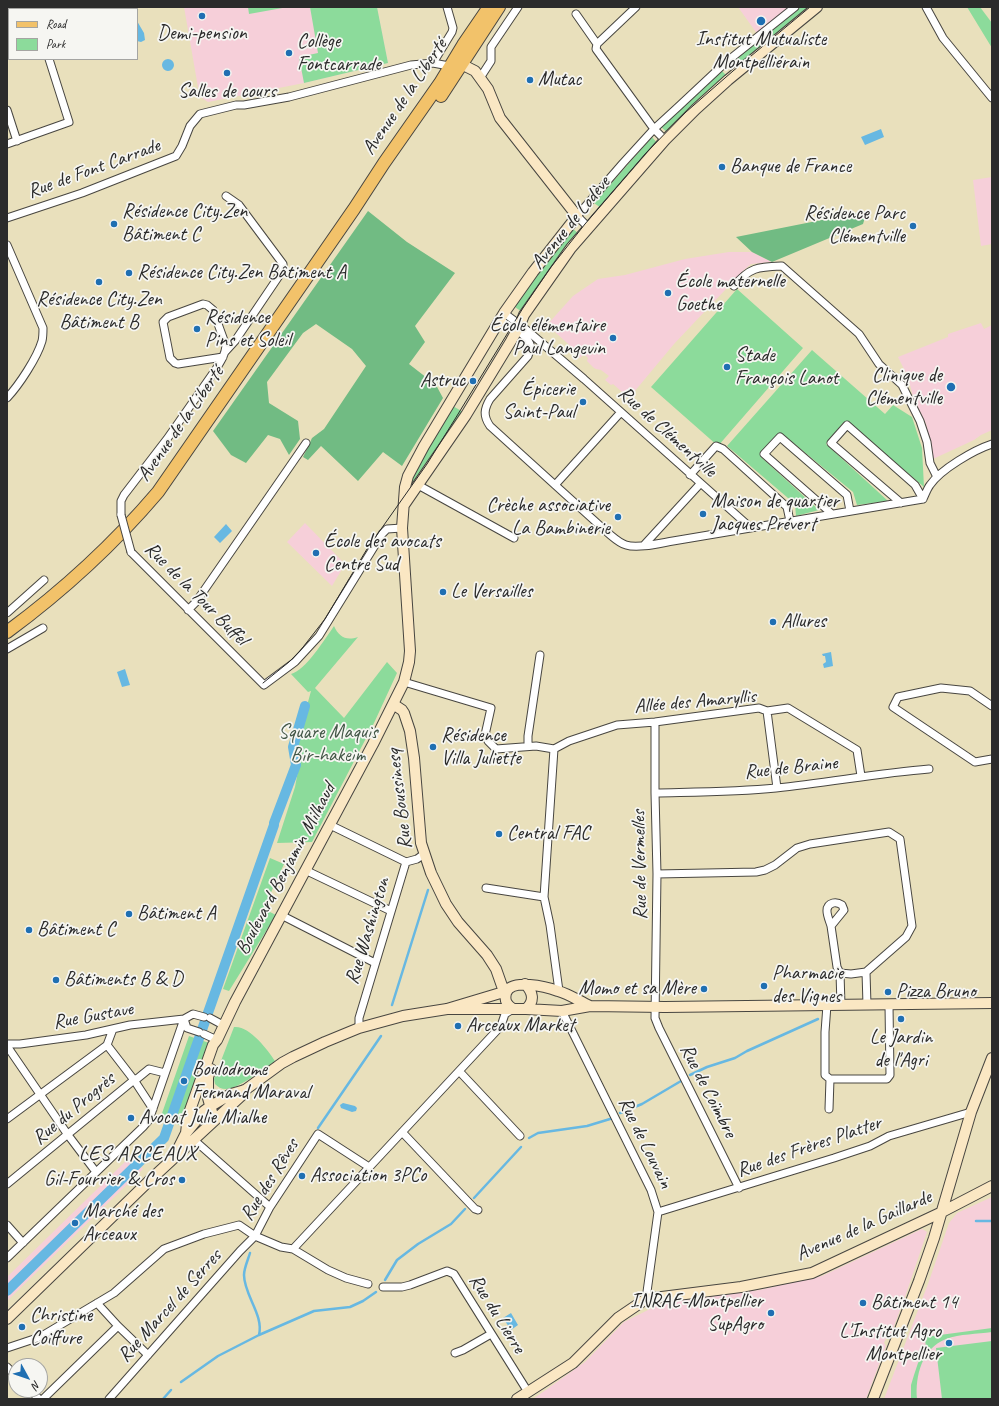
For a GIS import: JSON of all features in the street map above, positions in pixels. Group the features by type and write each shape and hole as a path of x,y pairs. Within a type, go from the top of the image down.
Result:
{"main road":[{"name":"Avenue de la Liberté","path":"7,632 58,592 102,553 158,492 440,83 449,66 489,7"},
{"name":"Avenue de la Liberté","path":"354,209 407,144 463,65 500,7"}],"street":[{"path":"433,63 452,32 453,28 447,7"},
{"path":"480,78 491,61 491,47 518,7"},
{"path":"597,44 636,7"},
{"name":"Avenue de Lodève","path":"402,528 405,487 408,476 431,434 502,317 533,272 577,216 654,129 725,63 795,7"},
{"name":"Avenue de Lodève","path":"404,505 460,425 518,328 524,315 571,248 588,227 665,140 696,109 817,7"},
{"path":"926,7 943,38 992,98"},
{"path":"576,14 597,44 596,49 654,129 665,140"},
{"path":"7,144 69,122 49,60"},
{"name":"Rue de Font Carrade","path":"7,218 82,193 176,156 182,146 190,126 200,114 236,105 244,105 289,96 411,66 433,63 449,66"},
{"path":"449,66 463,65 474,71 488,89 500,118 577,216 588,227"},
{"path":"7,110 17,141"},
{"name":"Rue de la Tour Buffel","path":"226,196 239,204 283,264 283,270 167,439 124,495 121,501 121,515 131,552 264,685 295,662 319,636 382,534 387,529 402,528"},
{"path":"7,245 43,328 43,340 20,382 7,398"},
{"path":"734,286 749,271 761,267 782,266 859,334 879,364 902,385 920,421 927,442 930,463 937,477"},
{"path":"203,304 207,305 212,310 226,346 224,354 178,364 174,363 170,358 163,322 168,317 203,304"},
{"path":"502,317 518,328 530,342 531,347 528,356 490,399 486,406 485,415 490,426 621,543 634,547 923,499"},
{"name":"Rue de Clémentville","path":"518,328 621,412 751,528"},
{"path":"555,485 621,412"},
{"path":"901,503 831,442 847,425 915,485 923,499"},
{"path":"832,514 764,454 780,437 847,495 850,511"},
{"path":"188,610 196,602 306,443"},
{"path":"923,499 930,485 937,477 955,463 978,449 992,444"},
{"path":"690,475 716,446 723,449 787,506 790,521"},
{"path":"644,545 700,484"},
{"path":"418,485 514,538"},
{"name":"Boulevard Benjamin Milhaud","path":"190,1136 188,1116 213,1045 373,744 404,682 409,662 410,641 402,528"},
{"path":"7,613 44,580"},
{"path":"7,649 43,628"},
{"path":"528,746 528,736 540,655"},
{"path":"404,682 491,708 486,735 488,742 496,748 536,746 554,749 544,897 559,991"},
{"path":"992,706 970,691 941,688 898,697 893,706 975,762 992,759"},
{"name":"Rue Boussinesq","path":"393,704 404,713 410,731 422,843 431,874 446,904 460,925 487,955 496,969 502,986 507,991"},
{"name":"Allée des Amaryllis","path":"554,749 569,741 617,725 655,722 759,708 767,711 777,788"},
{"path":"767,711 788,708 857,750 862,776"},
{"name":"Rue de Vermelles","path":"655,722 657,874 656,1007"},
{"name":"Rue de Braine","path":"655,793 719,792 777,788 894,772 930,769"},
{"path":"330,825 406,862"},
{"path":"657,874 756,872 765,870 775,865 797,848 810,844 888,832 900,839 912,926 906,937 866,972 856,974 840,973"},
{"name":"Rue Washington","path":"359,1028 359,1018 406,862 417,859 424,854"},
{"path":"305,870 391,911"},
{"path":"486,888 544,897"},
{"path":"282,915 375,963"},
{"path":"831,926 837,967 840,973 841,1005"},
{"path":"866,972 868,1005"},
{"path":"525,984 530,989 533,998 526,1009"},
{"path":"7,1319 174,1157 190,1136 204,1112 231,1094 245,1090 282,1063 325,1042 359,1028 403,1016 447,1009 507,991 515,985 525,984 559,991 590,1006"},
{"path":"507,991 506,1000 508,1005 513,1009"},
{"path":"447,1009 526,1009 562,1011 590,1006 656,1007 992,1003"},
{"path":"827,1005 825,1032 825,1075 830,1079 887,1079 890,1075 889,1005"},
{"name":"Rue de Coïmbre","path":"656,1007 655,1018 659,1028 739,1188"},
{"path":"293,1249 501,1026 505,1014 513,1009"},
{"name":"Rue de Louvain","path":"562,1011 648,1183 655,1201 658,1212 646,1299"},
{"name":"Rue Gustave","path":"7,1045 86,1035 113,1029 184,1019 193,1014 207,1017 223,1025"},
{"path":"184,1019 187,1028 217,1040"},
{"path":"7,1258 149,1120 184,1019"},
{"path":"7,1119 40,1093 107,1045 113,1029"},
{"name":"Boulevard Benjamin Milhaud","path":"212,1121 211,1106 208,1098 208,1078 218,1046 217,1040"},
{"path":"7,1045 68,1135 96,1172"},
{"path":"107,1045 134,1080 153,1109"},
{"path":"873,1399 919,1281 934,1238 940,1213 971,1112 992,1058"},
{"name":"Rue du Progrès","path":"7,1184 134,1080 149,1070 165,1073"},
{"path":"459,1071 520,1136"},
{"path":"829,1109 830,1079"},
{"path":"190,1136 212,1121 242,1095 245,1090"},
{"name":"Rue des Frères Platter","path":"658,1212 870,1146 889,1136 971,1112"},
{"path":"402,1132 474,1209 478,1210"},
{"name":"Rue des Rêves","path":"7,1348 40,1337 114,1293 164,1249 204,1234 239,1225 255,1236 270,1207 318,1134 369,1167"},
{"path":"190,1136 270,1207"},
{"name":"Avenue de la Gaillarde","path":"517,1399 573,1363 618,1318 646,1299 741,1287 812,1273 940,1213 992,1186"},
{"path":"7,1225 23,1243"},
{"path":"255,1236 281,1248 293,1249 328,1270 346,1278 368,1284"},
{"name":"Rue Marcel de Serres","path":"109,1399 255,1236"},
{"name":"Rue du Lierre","path":"384,1287 402,1287 410,1285 447,1270 454,1274 528,1392"},
{"path":"97,1303 148,1355"},
{"path":"43,1399 118,1326"},
{"path":"455,1353 491,1334"}],"shaded area":[{"name":"Collège Fontcarrade","path":"184,7 377,7 388,63 304,83 208,102 202,98 199,93"},
{"name":"Institut Mutualiste Montpelliérain","path":"738,7 791,7 758,35"},
{"path":"992,177 992,244 981,246 973,180"},
{"path":"729,252 752,252 772,262 751,264 743,271 674,344 629,398 613,384 611,385 605,380 609,376 601,370 594,368 587,361 588,358 584,354 580,358 574,352 575,350 547,325 573,296 598,279 625,275 685,259"},
{"name":"Clinique de Clémentville","path":"981,323 984,329 992,325 992,430 933,459 926,424 913,397 908,377 898,357 948,337 948,334"},
{"name":"École des avocats Centre Sud","path":"305,523 345,564 332,586 287,542"},
{"name":"Marché des Arceaux","path":"131,1156 143,1169 7,1301 7,1277"},
{"name":"L'Institut Agro Montpellier","path":"992,1197 992,1399 884,1399 928,1284 949,1223 957,1213"},
{"name":"INRAE-Montpellier SupAgro","path":"922,1229 927,1232 891,1334 888,1333 884,1343 886,1346 866,1399 533,1399 585,1362 624,1322 662,1303 759,1290 822,1276"}],"green space":[{"path":"248,7 288,7 249,14"},
{"path":"310,7 377,7 388,63 304,83 299,57 318,53"},
{"path":"799,7 814,7 739,68 733,61"},
{"path":"967,7 980,7 992,23 992,48"},
{"path":"722,71 728,77 668,133 661,127"},
{"path":"652,137 658,144 601,208 594,203"},
{"path":"368,211 407,242 455,273 415,326 425,342 409,364 436,385 443,398 402,466 383,452 358,481 321,446 308,460 303,457 312,438 324,429 366,366 352,349 316,324 303,333 267,382 269,403 298,421 300,439 289,455 280,439 268,435 246,463 231,455 213,431"},
{"path":"867,211 863,224 772,262 752,252 736,237"},
{"path":"572,228 579,234 522,312 515,307 560,242"},
{"name":"Stade François Lanot","path":"737,289 803,348 718,446 651,387"},
{"path":"812,350 885,414 893,405 912,417 922,448 924,487 849,423 843,423 826,444 888,501 857,505 853,492 781,433 761,457 819,510 796,516 795,504 727,446"},
{"path":"451,405 465,413 406,496 408,485"},
{"name":"Square Maquis Bir-hakeim","path":"334,626 338,633 343,637 350,639 358,637 315,688 344,718 387,662 397,673 374,723 312,842 277,843 295,787 300,760 296,746 311,691 308,692 291,674 296,672 308,661"},
{"path":"270,858 284,864 268,899 266,910 276,915 229,991 223,989"},
{"path":"234,1027 240,1027 252,1034 258,1039 275,1061 237,1086 223,1089 215,1084 214,1079"},
{"name":"Boulodrome Fernand Maraval","path":"189,1036 209,1043 180,1125 160,1119"},
{"path":"992,1328 992,1332 951,1337 938,1343 931,1349 919,1372 917,1381 917,1399 911,1399 911,1385 914,1375 918,1363 926,1350 925,1337"},
{"path":"992,1341 992,1399 942,1399 936,1348"}],"water":[{"path":"138,23 144,33 145,40 141,42 138,41"},
{"path":"168,59 172,61 174,65 172,69 168,71 164,69 162,65 164,61"},
{"path":"881,129 884,137 865,145 861,137"},
{"path":"226,524 232,531 220,543 214,537"},
{"path":"831,652 833,666 824,668 823,664 826,662 825,656 822,654"},
{"path":"125,669 130,685 122,687 117,672"},
{"path":"343,1103 355,1106 357,1108 356,1111 352,1112 341,1108 340,1105"},
{"path":"511,1313 518,1325 511,1330 503,1318"}],"waterway":[{"path":"7,1291 164,1138 274,823 296,765 293,747 305,706"},
{"path":"392,1005 428,890"},
{"path":"690,1075 707,1067 735,1058 747,1051 818,1019"},
{"path":"318,1128 381,1036"},
{"path":"620,1113 642,1104 681,1081"},
{"path":"529,1138 538,1133 587,1126 610,1119"},
{"path":"474,1198 521,1147"},
{"path":"385,1280 397,1260 418,1244 451,1224 465,1209"},
{"path":"976,1221 992,1221"},
{"path":"250,1253 244,1275 247,1290 259,1320 259,1335"},
{"path":"181,1382 218,1356 259,1335 314,1311 350,1307 363,1301 376,1292"},
{"path":"163,1399 171,1390"}],"tram line":[{"path":"263,683 300,651 325,619 367,549 427,464 523,308 551,267 585,224 646,153 686,112 810,7"}],"place":[{"name":"Demi-pension","path":"202,16"},
{"name":"Institut Mutualiste Montpelliérain","path":"761,21"},
{"name":"Collège Fontcarrade","path":"289,53"},
{"name":"Salles de cours","path":"227,73"},
{"name":"Mutac","path":"530,80"},
{"name":"Banque de France","path":"722,167"},
{"name":"Résidence City.Zen Bâtiment C","path":"114,224"},
{"name":"Résidence Parc Clémentville","path":"913,226"},
{"name":"Résidence City.Zen Bâtiment A","path":"129,273"},
{"name":"Résidence City.Zen Bâtiment B","path":"99,282"},
{"name":"École maternelle Goethe","path":"668,293"},
{"name":"Résidence Pins et Soleil","path":"197,329"},
{"name":"École élémentaire Paul Langevin","path":"613,338"},
{"name":"Stade François Lanot","path":"727,367"},
{"name":"Astruc","path":"473,381"},
{"name":"Clinique de Clémentville","path":"951,387"},
{"name":"Épicerie Saint-Paul","path":"583,402"},
{"name":"Maison de quartier Jacques Prévert","path":"703,514"},
{"name":"Crèche associative La Bambinerie","path":"618,517"},
{"name":"École des avocats Centre Sud","path":"316,553"},
{"name":"Le Versailles","path":"443,592"},
{"name":"Allures","path":"773,622"},
{"name":"Résidence Villa Juliette","path":"433,747"},
{"name":"Central FAC","path":"499,834"},
{"name":"Bâtiment A","path":"129,914"},
{"name":"Bâtiment C","path":"29,930"},
{"name":"Bâtiments B & D","path":"56,980"},
{"name":"Pharmacie des Vignes","path":"764,986"},
{"name":"Momo et sa Mère","path":"704,989"},
{"name":"Pizza Bruno","path":"888,992"},
{"name":"Le Jardin de l'Agri","path":"901,1019"},
{"name":"Arceaux Market","path":"458,1026"},
{"name":"Boulodrome Fernand Maraval","path":"184,1081"},
{"name":"Avocat Julie Mialhe","path":"131,1118"},
{"name":"Association 3PCo","path":"302,1176"},
{"name":"Gil-Fourrier & Cros","path":"182,1180"},
{"name":"Marché des Arceaux","path":"75,1223"},
{"name":"Bâtiment 14","path":"863,1303"},
{"name":"INRAE-Montpellier SupAgro","path":"771,1313"},
{"name":"Christine Coiffure","path":"22,1327"},
{"name":"L'Institut Agro Montpellier","path":"949,1343"}],"district":[{"name":"LES ARCEAUX","path":"138,1154"}]}
